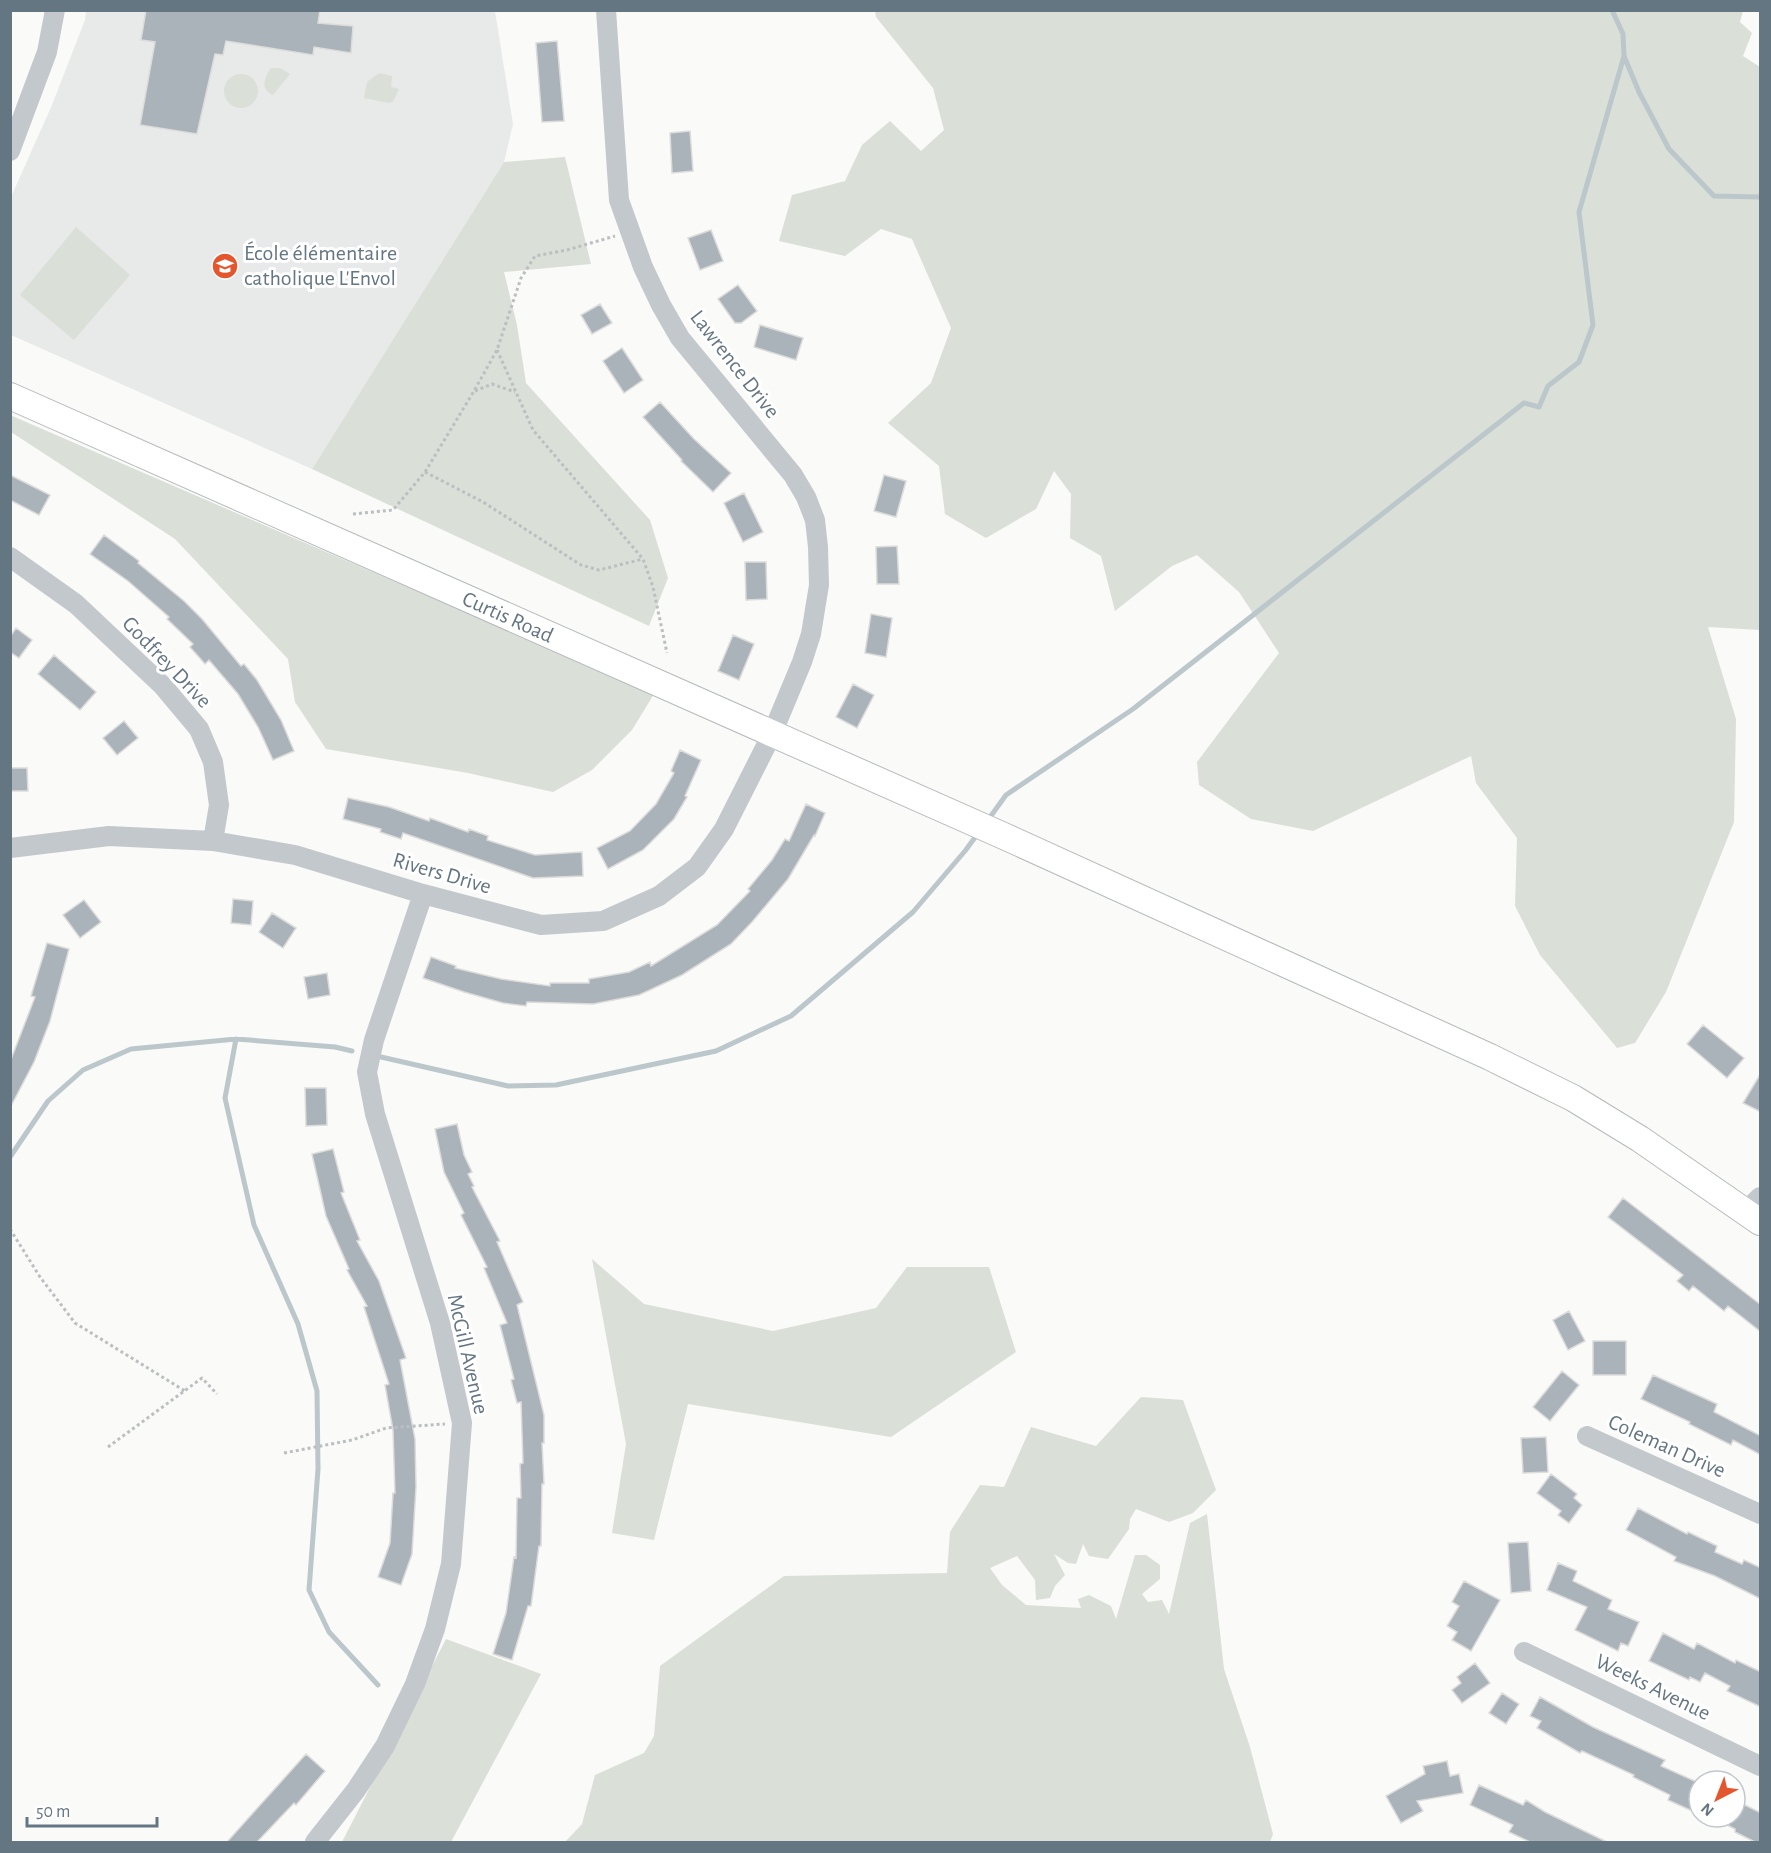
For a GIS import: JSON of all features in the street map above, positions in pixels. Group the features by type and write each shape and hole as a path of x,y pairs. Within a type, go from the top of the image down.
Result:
{"main road":[{"name":"Curtis Road","path":"10,396 1374,1002 1573,1098 1756,1210"}],"street":[{"path":"10,151 47,52 55,10"},
{"name":"Lawrence Drive","path":"606,10 620,200 629,232 643,267 680,338 787,467 806,497 815,520 819,585 811,634 772,734"},
{"name":"Godfrey Drive","path":"10,557 76,604 163,686 198,729 213,762 219,805 213,841"},
{"name":"Rivers Drive","path":"10,848 109,836 213,841 295,855 423,894 541,925 603,921 659,896 697,867 724,829 772,734"},
{"name":"McGill Avenue","path":"315,1842 356,1790 386,1746 415,1684 435,1629 451,1564 462,1423 440,1323 375,1114 367,1072 374,1040 423,894"},
{"name":"Coleman Drive","path":"1587,1436 1761,1514"},
{"name":"Weeks Avenue","path":"1524,1652 1761,1766"}],"path":[{"path":"353,514 393,510 425,472 497,350 521,278 535,256 567,250 629,232"},
{"path":"497,350 533,430 643,559 653,587 667,653"},
{"path":"474,391 492,384 515,392"},
{"path":"425,472 483,502 581,564 599,570 643,559"},
{"path":"10,1228 40,1277 75,1323 185,1390"},
{"path":"108,1447 202,1378 217,1394"},
{"path":"284,1453 352,1440 386,1428 462,1423"}],"shaded area":[{"name":"École élémentaire catholique L'Envol","path":"86,11 495,11 513,124 504,162 312,469 11,335 11,197 52,105 85,20"},
{"path":"875,11 1743,11 1740,22 1752,33 1743,56 1760,67 1760,630 1708,627 1736,719 1734,822 1666,992 1635,1043 1617,1048 1540,955 1515,906 1517,838 1476,783 1471,756 1313,831 1251,819 1199,785 1197,762 1279,653 1239,592 1197,555 1172,566 1115,611 1101,556 1070,538 1071,494 1054,471 1036,509 986,538 945,514 939,466 888,423 931,383 951,328 912,239 881,229 845,256 779,241 792,195 845,181 862,145 890,121 921,151 944,130 933,88 876,17"},
{"path":"271,68 280,68 290,74 273,95 266,90 264,83"},
{"path":"379,73 392,76 391,87 399,89 393,102 364,98 367,82"},
{"path":"241,74 253,79 258,91 253,103 241,108 229,103 224,91 229,79"},
{"path":"565,157 591,264 504,272 517,325 526,383 650,520 668,578 649,626 312,469 504,162"},
{"path":"76,227 130,275 74,340 20,295"},
{"path":"10,415 654,694 632,730 592,770 553,792 468,773 326,749 295,702 288,659 175,539 11,432"},
{"path":"592,1259 644,1304 773,1331 876,1308 907,1267 989,1267 1016,1352 891,1437 688,1404 654,1540 612,1533 626,1444"},
{"path":"1141,1397 1183,1400 1216,1490 1193,1513 1169,1522 1136,1509 1130,1519 1129,1529 1108,1559 1089,1556 1083,1544 1076,1564 1068,1563 1054,1554 1065,1575 1055,1586 1050,1598 1036,1600 1035,1580 1017,1556 990,1568 1002,1585 1026,1605 1081,1608 1078,1599 1089,1595 1111,1606 1116,1619 1135,1555 1146,1555 1160,1565 1160,1579 1142,1594 1148,1602 1162,1600 1169,1614 1190,1523 1207,1514 1224,1669 1250,1747 1273,1834 1270,1842 565,1842 582,1824 595,1775 644,1753 654,1736 660,1666 784,1576 947,1573 950,1532 980,1485 1004,1487 1031,1427 1096,1446"},
{"path":"446,1639 541,1674 451,1842 342,1842"}],"building":[{"path":"146,10 320,10 318,23 353,26 351,53 314,47 313,55 226,41 223,55 215,54 197,134 140,125 155,42 141,40"},
{"path":"557,41 564,121 542,122 536,43"},
{"path":"690,131 693,171 672,173 670,133"},
{"path":"711,230 723,261 700,270 688,238"},
{"path":"738,285 757,311 741,323 735,323 718,299"},
{"path":"600,304 612,323 592,334 581,315"},
{"path":"760,325 803,338 796,360 754,347"},
{"path":"622,348 643,380 624,393 603,361"},
{"path":"660,402 694,439 731,473 713,492 681,461 643,417"},
{"path":"10,475 50,495 39,515 10,500"},
{"path":"884,475 906,481 896,517 874,511"},
{"path":"744,493 763,532 743,542 724,503"},
{"path":"104,535 139,561 138,563 184,601 241,666 244,664 257,680 281,720 294,751 273,760 258,727 238,694 209,660 205,664 190,647 193,644 167,619 169,617 128,581 90,554"},
{"path":"897,546 899,584 877,584 876,547"},
{"path":"745,562 766,562 767,599 746,600"},
{"path":"871,614 892,618 886,657 865,653"},
{"path":"16,628 32,640 19,658 10,652 10,637"},
{"path":"733,635 754,644 739,680 718,671"},
{"path":"54,655 96,692 80,710 38,674"},
{"path":"853,684 874,695 857,728 836,717"},
{"path":"124,721 138,738 117,755 103,738"},
{"path":"680,750 701,760 685,796 687,797 674,819 643,850 608,869 597,848 630,831 656,804 674,773 671,771"},
{"path":"10,768 27,768 28,791 10,791"},
{"path":"348,798 389,807 429,821 430,818 468,832 469,829 488,836 487,840 535,855 582,852 583,876 533,878 403,833 401,839 380,832 381,829 343,819"},
{"path":"806,804 825,813 815,836 788,879 752,922 731,944 682,975 639,995 593,1004 527,1002 526,1006 503,1003 423,978 431,957 456,966 455,968 501,979 550,986 550,983 589,983 589,979 629,972 650,962 651,966 717,925 750,891 748,889 772,860 785,839 789,841"},
{"path":"233,899 253,901 251,925 231,923"},
{"path":"84,900 101,922 80,938 63,915"},
{"path":"272,913 296,928 283,948 259,932"},
{"path":"47,943 69,949 50,1021 34,1062 10,1108 10,1062 35,997 31,996"},
{"path":"327,973 330,995 308,999 304,977"},
{"path":"1703,1025 1744,1058 1727,1078 1687,1044"},
{"path":"1761,1073 1761,1112 1743,1103"},
{"path":"305,1088 326,1088 327,1125 306,1126"},
{"path":"457,1124 464,1155 472,1172 468,1174 474,1186 472,1187 500,1241 497,1242 523,1302 517,1305 544,1415 541,1546 539,1546 531,1606 528,1606 512,1660 493,1654 506,1613 514,1557 516,1558 517,1498 521,1498 520,1464 523,1463 521,1402 517,1403 511,1380 514,1379 500,1325 507,1323 484,1268 487,1267 461,1215 464,1213 444,1172 435,1129"},
{"path":"333,1149 344,1192 341,1193 360,1240 357,1241 379,1281 406,1358 400,1360 415,1439 416,1487 412,1554 401,1585 378,1577 390,1543 393,1493 395,1493 393,1430 385,1385 389,1384 364,1307 367,1306 347,1270 349,1269 326,1216 312,1154"},
{"path":"1623,1198 1761,1305 1761,1332 1728,1306 1724,1311 1693,1286 1689,1291 1677,1281 1683,1275 1608,1217"},
{"path":"1569,1311 1585,1341 1568,1350 1553,1320"},
{"path":"1593,1341 1626,1341 1626,1375 1593,1375"},
{"path":"1562,1371 1579,1385 1550,1421 1533,1407"},
{"path":"1653,1375 1717,1404 1714,1412 1761,1436 1761,1455 1733,1440 1731,1445 1689,1424 1690,1422 1641,1399"},
{"path":"1546,1437 1548,1472 1523,1473 1521,1438"},
{"path":"1551,1474 1577,1494 1574,1498 1582,1505 1569,1523 1558,1515 1561,1511 1537,1493"},
{"path":"1638,1508 1687,1534 1688,1532 1717,1546 1715,1552 1742,1564 1744,1560 1761,1568 1761,1599 1715,1576 1674,1561 1676,1557 1626,1530"},
{"path":"1528,1542 1531,1591 1511,1593 1508,1543"},
{"path":"1558,1563 1577,1571 1573,1581 1612,1600 1608,1609 1639,1622 1628,1646 1621,1643 1618,1651 1575,1630 1587,1607 1547,1590"},
{"path":"1464,1581 1500,1600 1471,1651 1452,1640 1457,1632 1447,1626 1459,1606 1452,1602"},
{"path":"1663,1633 1694,1649 1697,1643 1735,1663 1736,1660 1761,1672 1761,1707 1727,1691 1730,1686 1705,1673 1700,1682 1690,1677 1689,1680 1649,1661"},
{"path":"1475,1663 1490,1683 1462,1703 1452,1690 1461,1683 1457,1677"},
{"path":"1502,1693 1519,1704 1506,1724 1489,1713"},
{"path":"1540,1697 1593,1727 1665,1760 1661,1766 1687,1778 1687,1809 1668,1800 1670,1795 1633,1777 1634,1775 1582,1751 1580,1753 1537,1728 1541,1721 1530,1716"},
{"path":"306,1754 325,1771 296,1805 294,1803 257,1842 227,1842"},
{"path":"1447,1761 1450,1776 1459,1774 1463,1793 1417,1801 1423,1811 1401,1823 1386,1796 1425,1774 1423,1766"},
{"path":"1479,1785 1523,1805 1526,1800 1545,1812 1607,1842 1530,1842 1509,1832 1513,1825 1470,1805"},
{"path":"1747,1806 1761,1813 1761,1842 1755,1842 1735,1832 1735,1829 1747,1829"}],"waterway":[{"path":"1612,10 1623,34 1624,56 1639,92 1669,149 1714,196 1760,197"},
{"path":"988,820 1006,795 1133,709 1524,403 1539,407 1548,386 1579,362 1593,325 1579,212 1624,56"},
{"path":"381,1057 508,1086 556,1085 716,1051 791,1016 913,912 979,832"},
{"path":"236,1039 225,1098 254,1225 298,1324 317,1391 318,1469 309,1590 329,1632 378,1685"},
{"path":"10,1157 48,1101 83,1070 131,1049 236,1039 335,1047 352,1051"}],"place":[{"name":"École élémentaire catholique L'Envol","path":"225,266"}]}
